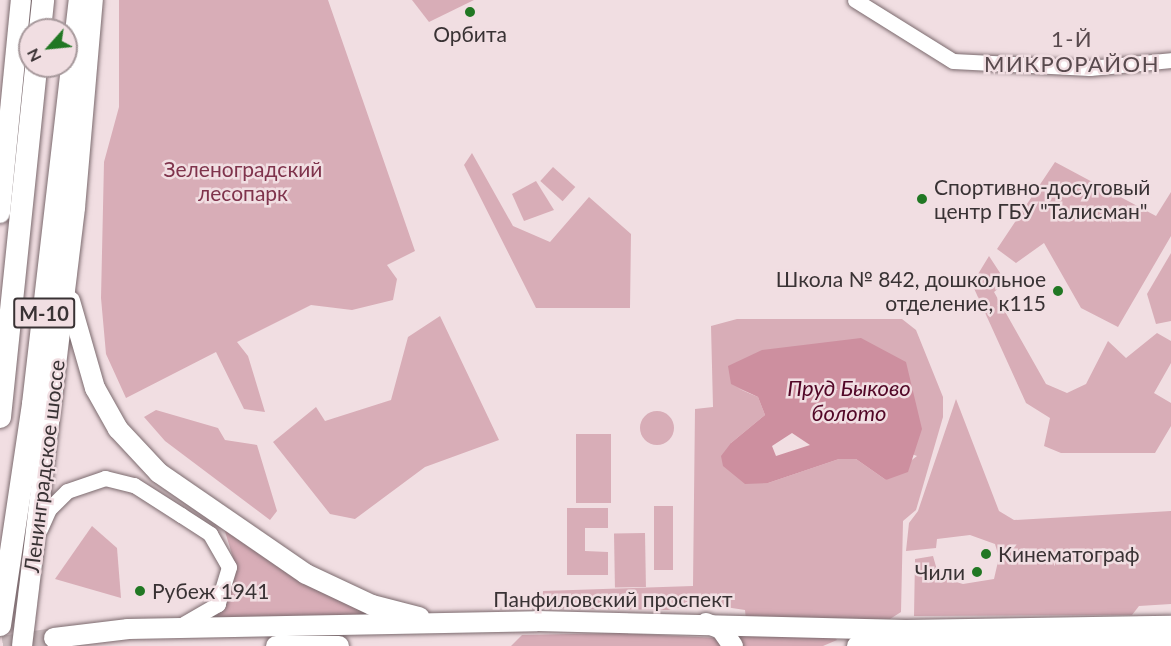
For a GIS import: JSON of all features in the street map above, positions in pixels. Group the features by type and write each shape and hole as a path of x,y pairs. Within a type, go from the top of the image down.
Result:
{"highway":[{"path":"41,18 43,0"},
{"name":"Ленинградское шоссе","path":"0,625 33,404 80,0"},
{"name":"М-10","path":"0,417 35,78"}],"main road":[{"path":"0,213 21,0"},
{"name":"Ленинградское шоссе","path":"22,646 67,276 93,0"},
{"path":"67,276 78,340 95,388 118,429 159,473 339,591 398,612 458,623"},
{"name":"Панфиловский проспект","path":"54,638 163,628 458,623 705,623 906,630 1171,626"},
{"path":"705,623 721,629 733,646"},
{"path":"857,646 1171,644"},
{"path":"276,646 339,646"}],"street":[{"path":"855,0 952,62 1090,68 1171,60"},
{"path":"33,559 49,509 67,491 105,478 134,486 210,534 229,567 224,592 209,614 163,628"}],"green space":[{"name":"Зеленоградский лесопарк","path":"119,0 328,0 415,251 387,265 397,279 393,300 352,310 311,305 237,342 248,356 265,412 244,409 216,352 126,398 106,354 101,298 104,162 119,107"},
{"path":"412,0 474,0 429,22"},
{"path":"472,153 513,226 550,242 589,197 631,234 630,308 536,308 464,165"},
{"path":"1055,162 1156,216 1171,192 1171,236 1118,327 1081,308 1044,243 1016,263 997,249"},
{"path":"553,167 575,187 563,201 540,181"},
{"path":"536,181 554,210 524,221 512,194"},
{"path":"1171,253 1171,321 1156,324 1147,294"},
{"path":"989,256 1006,282 994,292 1046,384 1067,393 1086,384 1108,341 1126,358 1157,333 1171,341 1171,363 1154,393 1171,403 1171,426 1155,453 1061,453 1044,446 1050,418 1026,403 972,284"},
{"path":"440,316 499,440 425,467 355,519 330,514 273,442 316,407 325,421 391,400 408,337"},
{"path":"737,319 902,319 916,330 943,397 943,417 916,510 903,521 901,612 890,619 746,620 745,610 699,603 668,610 542,608 543,591 693,586 695,409 713,407 711,326","holes":["737,388 917,456 886,480 856,459 839,459 768,483 731,443 765,415 758,397"]},
{"path":"956,399 999,511 1014,520 1171,511 1171,604 1139,606 1132,615 914,616 915,559 933,556 939,577 963,584 994,579 999,557 995,544 970,535 937,539 936,548 906,551 909,523 918,511"},
{"path":"156,410 218,428 225,440 257,445 277,511 270,520 165,441 144,417"},
{"path":"657,411 669,416 674,428 669,440 657,445 645,440 640,428 645,416"},
{"path":"576,434 611,434 611,503 576,503"},
{"path":"654,506 673,506 673,570 654,570"},
{"path":"567,508 608,508 608,528 585,528 585,551 608,552 608,575 567,575"},
{"path":"92,526 117,548 121,598 55,579"},
{"path":"224,528 383,616 214,621 230,592 234,561"},
{"path":"645,533 646,587 615,588 614,534"},
{"path":"733,631 834,636 837,640 823,646 742,646"},
{"path":"620,633 718,638 725,646 511,646 522,635"}],"water":[{"name":"Пруд Быково болото","path":"861,338 906,362 922,429 908,472 886,480 856,459 839,459 768,483 745,484 723,466 721,456 731,443 765,415 758,397 731,384 728,366 762,350","holes":["792,433 810,445 776,456 772,446"]}],"tunnel":[{"path":"3,646 54,638"}],"place":[{"name":"Орбита","path":"470,12"},
{"name":"Спортивно-досуговый центр ГБУ \"Талисман\"","path":"922,199"},
{"name":"Школа № 842, дошкольное отделение, к115","path":"1058,291"},
{"name":"Кинематограф","path":"986,554"},
{"name":"Чили","path":"977,572"},
{"name":"Рубеж 1941","path":"140,591"}],"district":[{"name":"1-Й МИКРОРАЙОН","path":"1072,50"}]}
